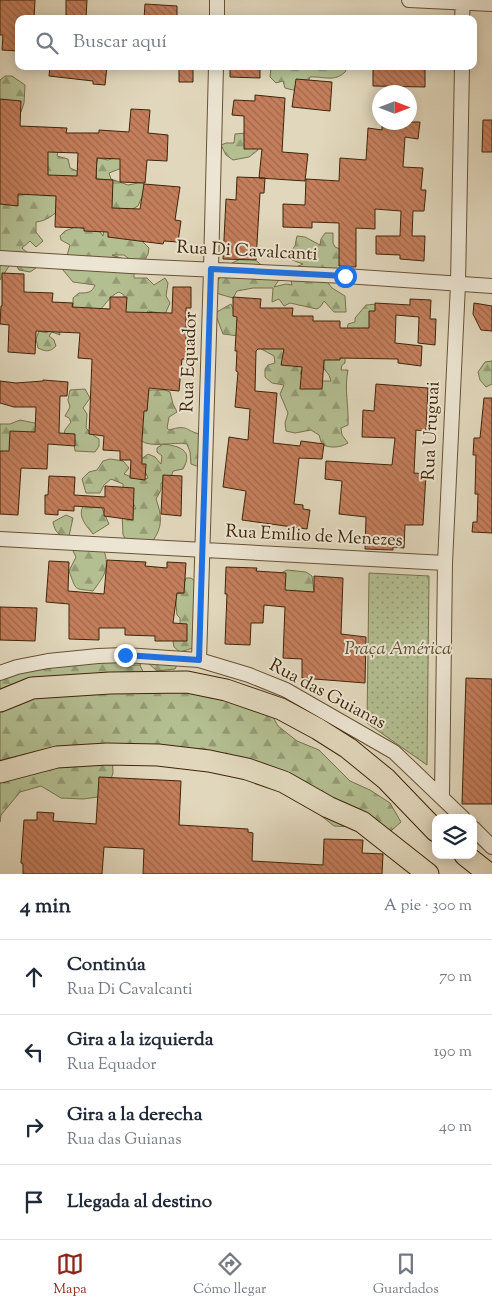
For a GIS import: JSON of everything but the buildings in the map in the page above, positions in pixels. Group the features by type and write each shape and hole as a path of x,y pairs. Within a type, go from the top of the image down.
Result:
{"main road":[{"path":"0,701 32,688 110,683 187,682 226,690 281,708 348,748 386,778 432,827"},
{"path":"0,772 56,757 107,754 158,755 209,761 247,769 284,782 328,807 362,822 428,874"},
{"path":"470,859 489,874"}],"street":[{"path":"216,15 217,0"},
{"path":"409,0 492,4"},
{"path":"462,15 463,2"},
{"name":"Rua Equador","path":"199,660 216,70"},
{"name":"Rua Uruguai","path":"442,796 445,563 458,284 462,70"},
{"name":"Rua Di Cavalcanti","path":"0,258 492,286"},
{"name":"Rua Emilio de Menezes","path":"0,539 445,563"},
{"name":"Rua das Guianas","path":"0,672 48,661 125,655 199,660 249,675 286,690 394,752 459,814"},
{"path":"477,832 492,847"}],"green space":[{"path":"271,70 346,71 342,75 333,78 310,77 305,89 293,90 285,88 283,81 276,83 270,77"},
{"path":"5,76 12,76 25,85 24,103 21,112 14,114 0,111 0,80"},
{"path":"247,133 258,150 249,157 233,160 226,155 221,145 234,143 235,134"},
{"path":"12,151 58,151 57,156 68,159 70,168 77,171 86,169 66,202 45,220 36,222 36,232 43,241 36,247 30,241 22,248 37,261 36,268 30,272 19,270 13,260 0,280 0,201 28,194"},
{"path":"123,155 122,168 109,173 111,179 128,185 143,182 145,189 143,199 141,199 138,206 109,222 110,180 97,179 95,169 98,158 108,160"},
{"path":"78,226 100,232 103,236 104,229 142,241 149,248 145,260 131,260 124,255 112,255 130,261 134,269 134,278 147,278 154,285 165,278 168,283 166,296 170,303 165,314 148,311 137,322 134,348 124,305 124,295 119,292 116,294 97,313 73,309 73,298 79,293 91,291 95,285 73,282 63,270 70,245 61,240 60,236 65,231"},
{"path":"325,233 333,233 333,243 335,247 340,249 346,266 340,270 320,273 332,288 345,296 346,312 334,312 324,301 317,309 290,303 284,306 279,299 272,302 273,288 253,288 237,291 233,298 219,294 213,288 221,276 230,273 232,263 249,255 266,269 278,274 279,280 274,287 286,284 292,285 290,276 296,267 303,264 292,260 290,252 295,246 297,236 305,237 320,245"},
{"path":"231,304 234,311 249,316 239,336 223,334 215,313"},
{"path":"377,304 395,321 346,338 348,324 355,322 355,318 366,305"},
{"path":"59,329 60,335 52,332 49,336 54,340 56,346 54,348 48,351 38,348 36,339 39,331 47,333 48,330"},
{"path":"256,346 288,347 303,367 300,374 307,373 316,387 323,381 331,381 324,369 324,358 345,355 345,363 342,365 341,370 348,370 346,384 348,425 341,428 342,435 348,443 338,447 329,447 322,445 319,435 311,430 295,433 286,431 285,423 288,413 280,394 284,385 272,383 265,377 265,369 268,365 275,363 274,356"},
{"path":"492,361 492,384 486,387 480,380 478,372 485,362"},
{"path":"85,389 90,398 83,408 87,414 86,428 99,439 99,446 95,452 75,451 74,442 64,434 71,422 65,416 70,407 68,400 70,390"},
{"path":"149,390 165,390 170,392 177,412 169,417 167,428 169,430 184,428 200,434 202,468 191,464 187,444 150,444 140,440 141,415"},
{"path":"20,420 39,424 41,431 9,451 0,469 0,424 10,424"},
{"path":"163,444 183,450 187,457 186,463 183,469 173,471 171,478 161,483 161,490 156,499 160,526 156,537 152,542 127,541 123,535 122,512 128,508 136,509 131,499 123,490 123,484 111,479 104,485 100,493 86,493 82,479 89,472 97,470 103,461 110,459 123,461 129,468 124,474 129,476 139,475 143,480 148,478 140,460 148,454 155,457 161,464 162,456 157,452 157,448"},
{"path":"84,504 100,504 109,524 93,534 82,516 81,512"},
{"path":"66,515 73,518 69,536 58,533 53,522"},
{"path":"77,546 104,550 106,557 105,572 93,591 76,588 73,583 69,571 76,557 73,551"},
{"path":"287,570 306,572 312,576 314,592 305,597 285,597 281,573"},
{"name":"Praça América","path":"369,573 429,576 427,765 367,723"},
{"path":"186,578 191,578 199,584 196,647 180,652 174,647 173,642 178,634 180,625 175,593 183,594"},
{"path":"142,658 178,663 175,669 157,671 147,662 140,665"},
{"path":"131,659 130,665 140,665 144,674 186,686 210,698 231,696 270,712 278,726 297,741 319,750 350,781 370,790 390,803 401,822 383,838 355,827 334,826 300,799 222,762 204,748 158,754 112,754 113,773 105,796 83,799 61,798 41,786 20,792 1,815 0,822 0,674 9,671"}],"route":[{"path":"125,655 199,660 211,269 345,276"}]}
